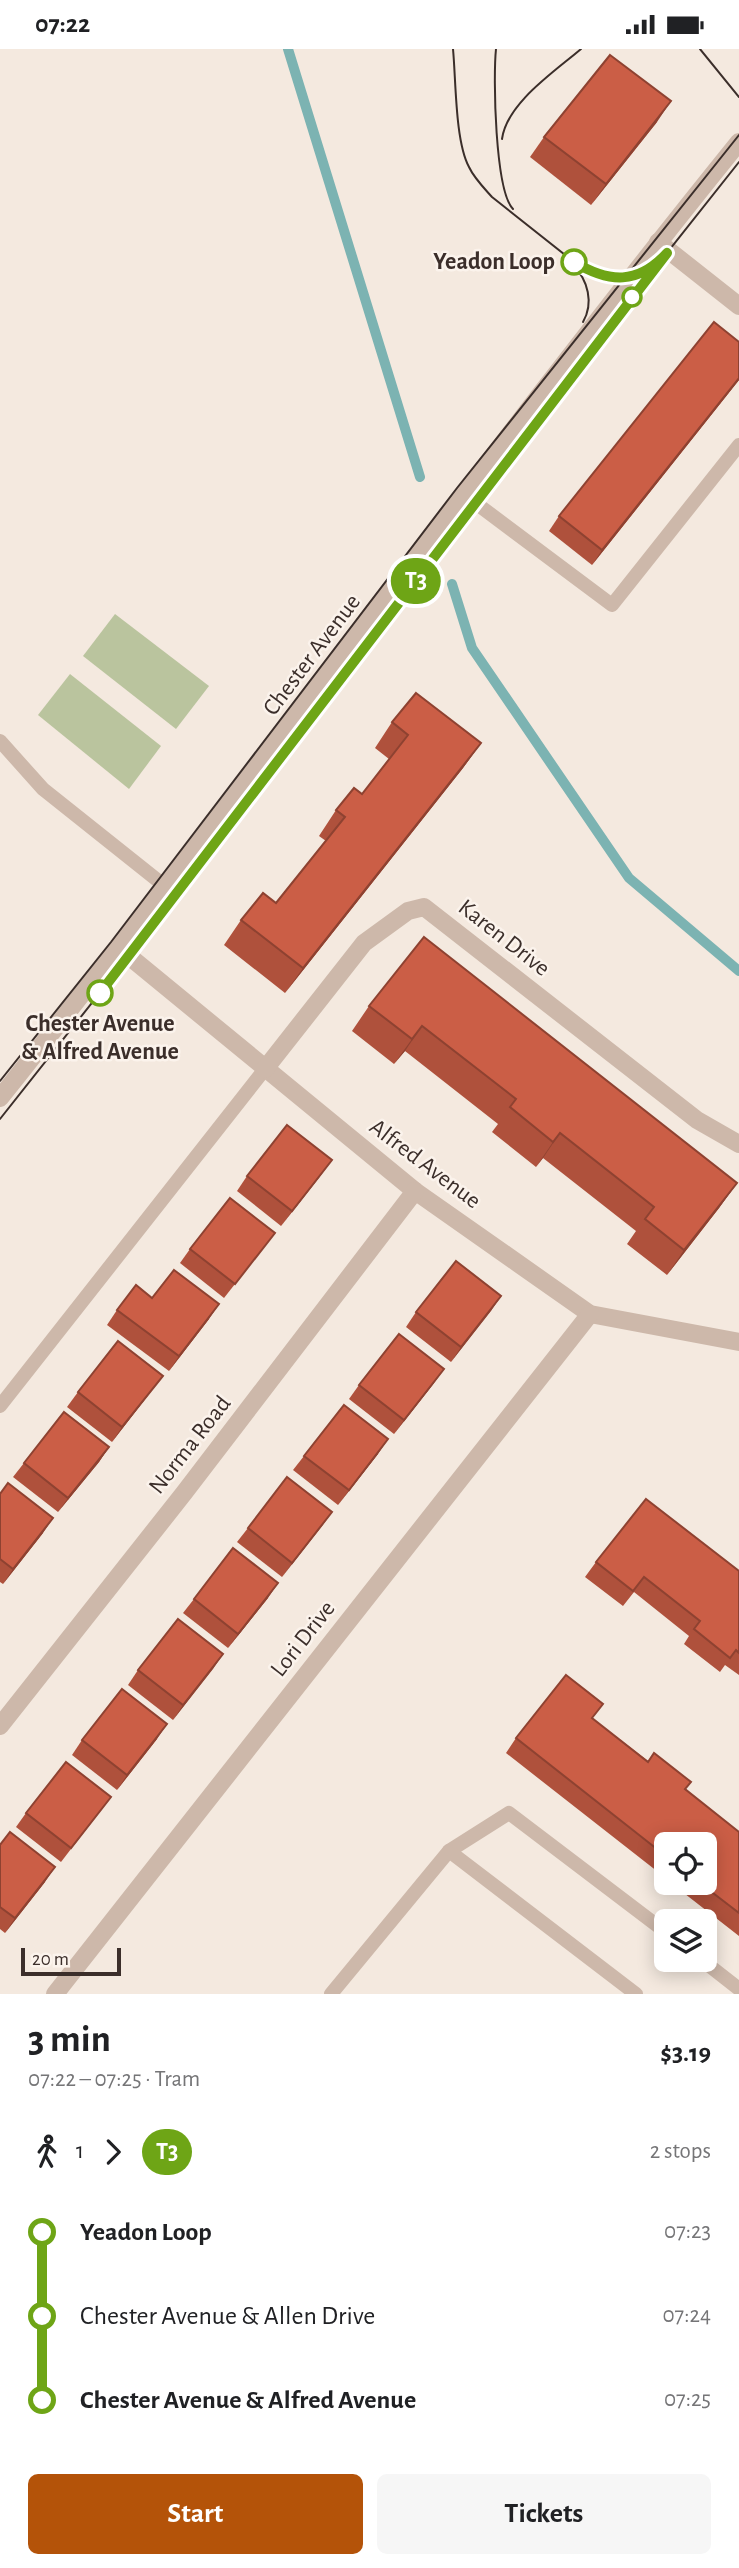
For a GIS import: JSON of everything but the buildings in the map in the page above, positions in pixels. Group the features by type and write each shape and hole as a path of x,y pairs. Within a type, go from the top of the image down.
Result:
{"street":[{"name":"Chester Avenue","path":"0,1098 166,887 658,242 739,142"},
{"path":"658,242 739,306"},
{"name":"Karen Drive","path":"265,1069 363,943 408,911 424,907 697,1120 739,1144"},
{"name":"Alfred Avenue","path":"119,948 415,1191 590,1314 739,1342"},
{"name":"Norma Road","path":"0,1726 184,1493 415,1191"},
{"name":"Lori Drive","path":"55,1994 590,1314"}],"lane":[{"path":"465,495 612,605 739,445"},
{"path":"0,741 43,789 166,887"},
{"path":"0,1406 265,1069"},
{"path":"331,1994 449,1851 509,1813 654,1923"},
{"path":"449,1851 636,1994"},
{"path":"717,1972 739,1989"}],"green space":[{"path":"115,614 209,686 176,729 83,656"},
{"path":"70,674 161,746 129,789 38,715"}],"waterway":[{"path":"288,49 420,477"},
{"path":"452,584 472,648 629,878 739,971"}],"tram line":[{"path":"453,49 461,142 464,156 479,183 492,197 574,262 604,277 633,275"},
{"path":"496,49 495,107 499,158 502,180 513,209"},
{"path":"502,139 506,126 522,101 581,49"},
{"path":"700,49 739,97"},
{"path":"0,1081 111,942 457,488 739,135"},
{"path":"0,1119 129,956 632,297 739,162"},
{"name":"T3","path":"100,993 667,253 653,268 627,276 604,277 574,262"},
{"path":"573,265 588,292 588,307 583,322"}],"place":[{"name":"Yeadon Loop","path":"574,262"},
{"name":"Chester Avenue & Alfred Avenue","path":"100,993"}]}
